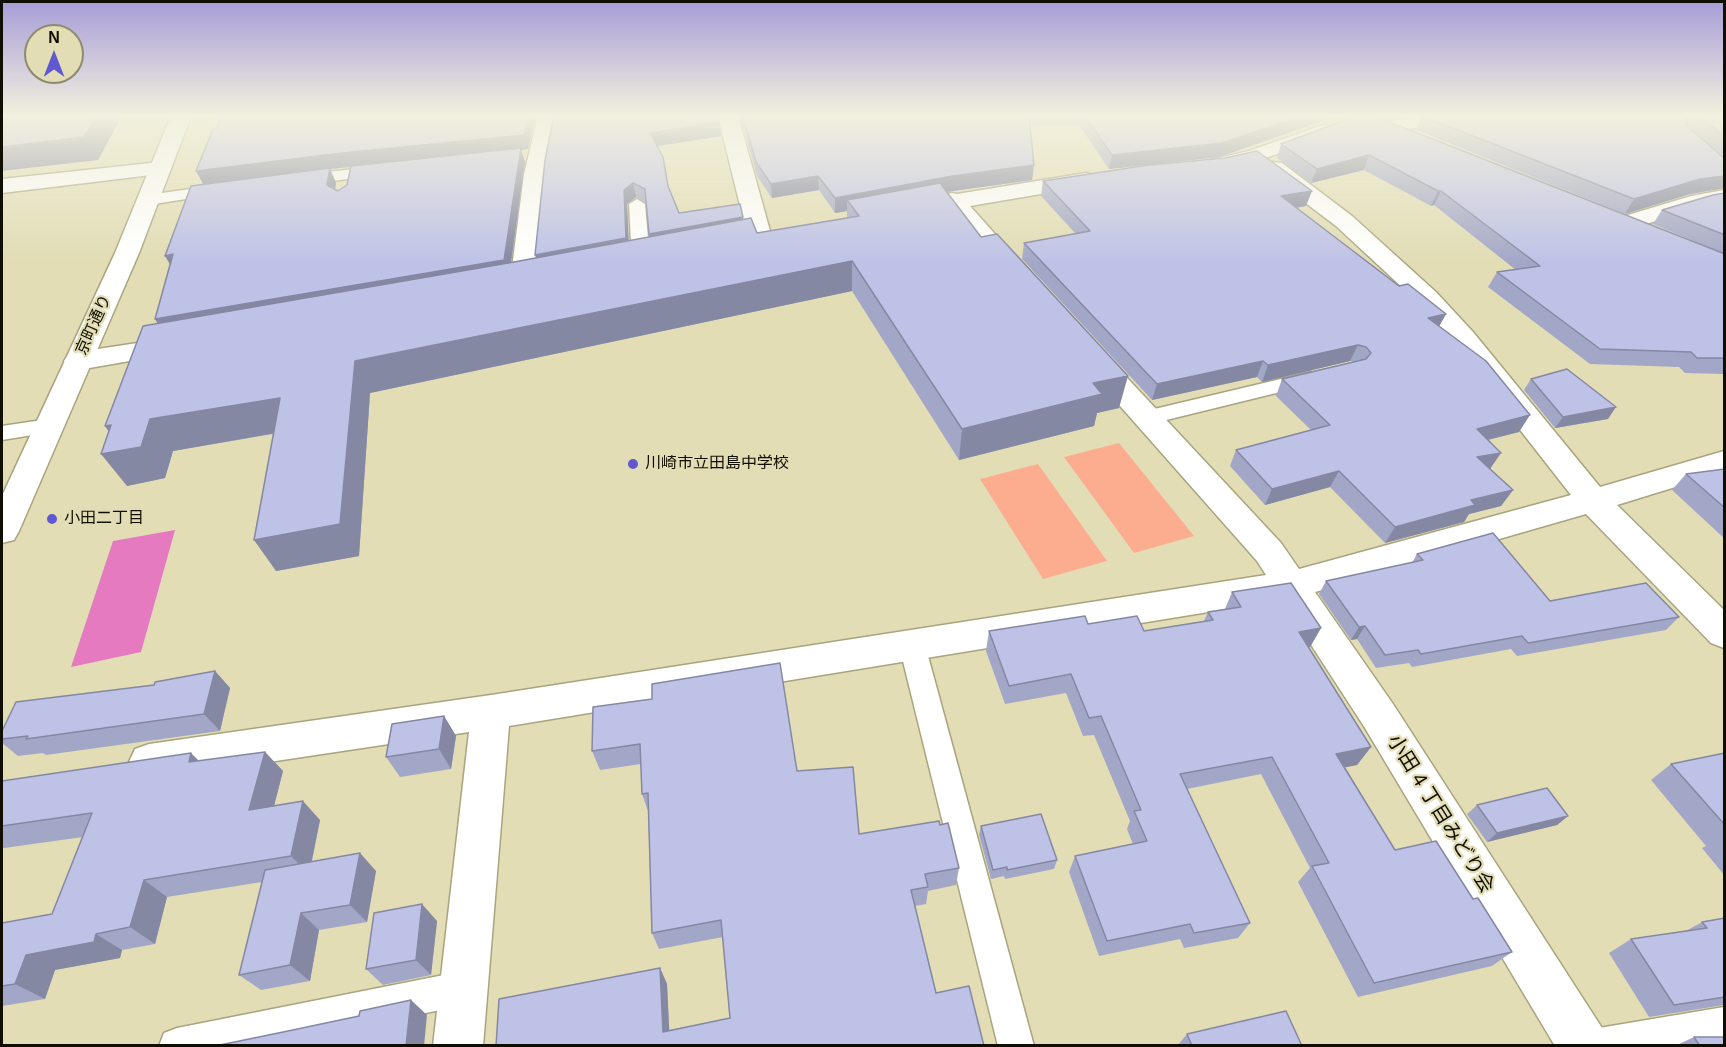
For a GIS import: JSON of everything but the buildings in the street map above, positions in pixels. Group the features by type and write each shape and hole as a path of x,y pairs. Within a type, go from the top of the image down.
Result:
{"street":[{"name":"京町通り","path":"2,531 78,361 161,165"},
{"path":"524,282 533,165"},
{"path":"741,165 760,238"},
{"path":"1198,167 1221,165"},
{"path":"1270,165 1344,221 1427,297 1463,338 1593,501 1725,633"},
{"path":"2,186 160,168"},
{"path":"884,213 1102,177"},
{"path":"1659,237 1618,220 1725,197"},
{"path":"952,200 1030,287"},
{"name":"小田 4 丁目みどり会","path":"1076,339 1269,552 1379,716 1584,1046"},
{"path":"78,361 201,340"},
{"path":"118,766 490,712 1291,585 1593,501 1725,461"},
{"path":"458,1046 490,712"}],"lane":[{"path":"281,183 393,170"},
{"path":"345,191 348,174"},
{"path":"148,200 237,188"},
{"path":"637,204 640,260"},
{"path":"1146,418 1329,374"},
{"path":"2,433 49,426"},
{"path":"912,645 1016,1046"},
{"path":"177,1046 464,988"},
{"path":"1599,1046 1725,1025"}],"shaded area":[{"path":"1119,443 1194,536 1134,553 1064,457"},
{"path":"1038,464 1107,561 1043,579 980,479"},
{"path":"175,530 141,652 71,667 113,541"}],"place":[{"name":"川崎市立田島中学校","path":"633,464"},
{"name":"小田二丁目","path":"52,519"}]}
